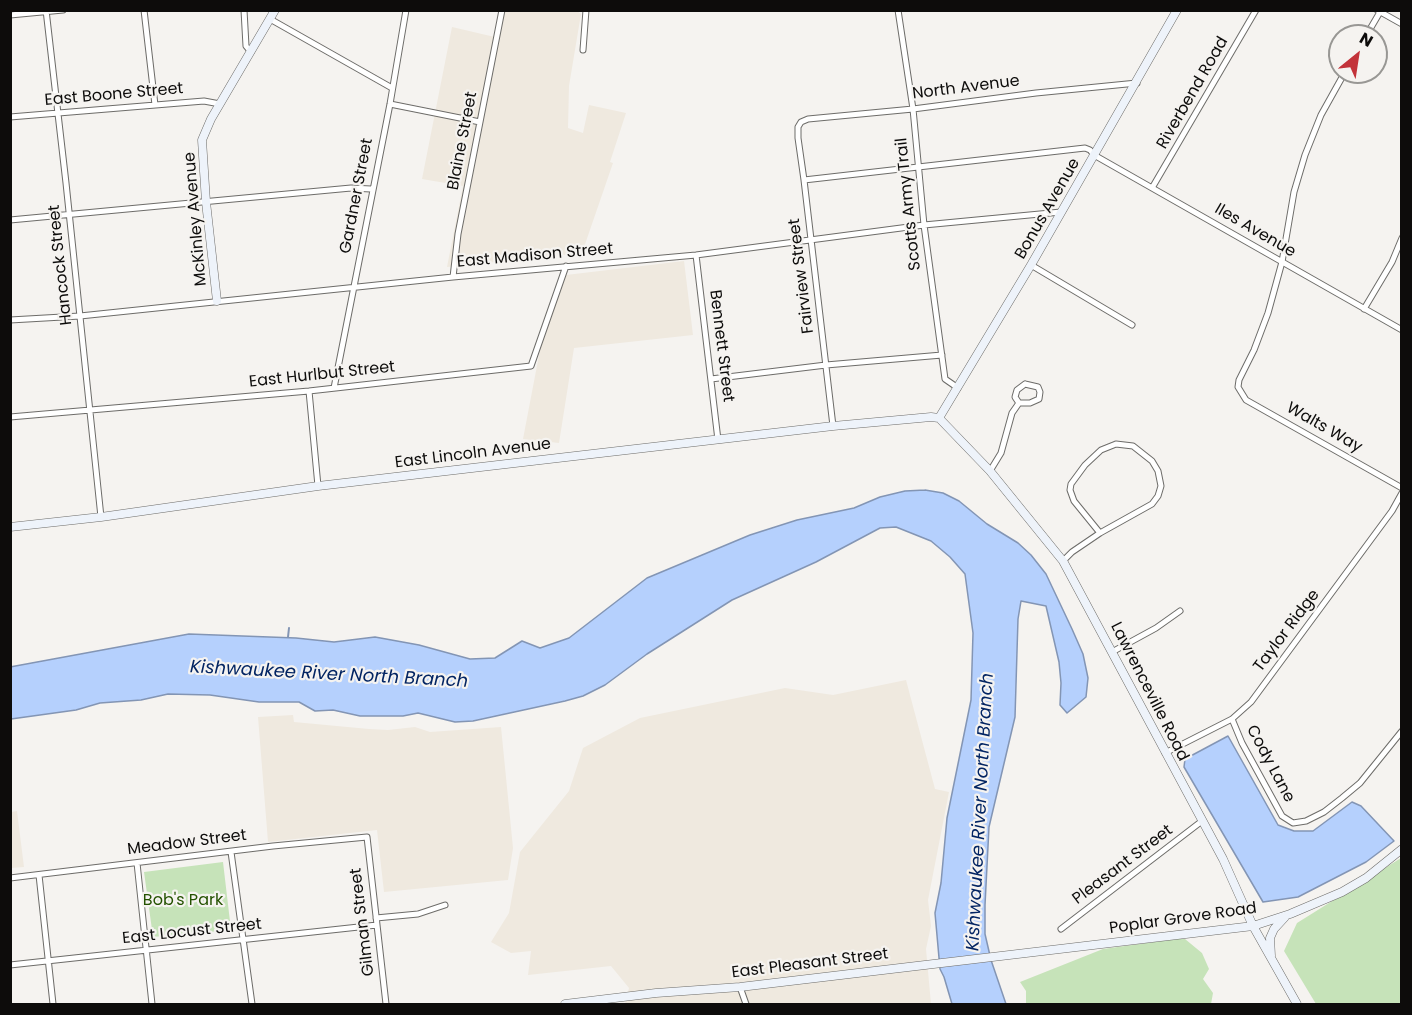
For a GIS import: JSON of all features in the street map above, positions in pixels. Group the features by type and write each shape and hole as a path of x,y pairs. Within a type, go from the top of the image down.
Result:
{"street":[{"path":"10,15 63,10"},
{"path":"144,10 155,105"},
{"path":"244,10 246,46 251,52"},
{"name":"McKinley Avenue","path":"217,301 202,141 206,128 275,10"},
{"name":"Gardner Street","path":"334,388 371,189 390,104 406,10"},
{"name":"Blaine Street","path":"453,277 458,234 502,10"},
{"path":"583,50 586,10"},
{"name":"Scotts Army Trail","path":"898,10 913,109 924,225 945,379 958,388"},
{"name":"Bonus Avenue","path":"939,418 1062,212 1177,10"},
{"name":"Riverbend Road","path":"1152,188 1256,10"},
{"name":"Hancock Street","path":"46,11 101,517"},
{"path":"1379,11 1401,24"},
{"path":"270,19 392,88"},
{"name":"North Avenue","path":"799,123 808,119 1137,83"},
{"path":"1282,262 1294,192 1305,155 1339,84"},
{"name":"East Boone Street","path":"10,117 209,100 220,104"},
{"path":"390,104 480,122"},
{"name":"Fairview Street","path":"799,123 798,138 833,426"},
{"name":"Iles Avenue","path":"804,180 1085,148 1401,330"},
{"path":"10,220 351,188 371,189"},
{"name":"East Madison Street","path":"10,320 80,316 453,277 696,255 924,225 1062,212"},
{"path":"1364,309 1392,262 1401,237"},
{"name":"Bennett Street","path":"696,255 718,440"},
{"name":"Walts Way","path":"1282,262 1268,313 1238,387 1246,400 1401,488"},
{"path":"1031,265 1132,325"},
{"name":"East Hurlbut Street","path":"10,417 309,391 531,366 566,266"},
{"path":"711,380 826,365 942,355"},
{"path":"1029,384 1039,390 1039,399 1036,401 1018,403 1015,398 1019,387 1029,384"},
{"path":"309,391 318,486"},
{"path":"990,471 1001,453 1012,413 1018,403"},
{"name":"East Lincoln Avenue","path":"10,527 101,517 318,486 833,426 939,418"},
{"name":"Lawrenceville Road","path":"939,418 990,471 1063,561 1164,753 1223,859 1253,926 1297,1005"},
{"path":"1063,561 1100,533 1152,504 1160,490 1160,476 1156,466 1136,448 1127,444 1116,444 1101,450 1085,465 1071,484 1070,490 1074,501 1100,533"},
{"name":"Taylor Ridge","path":"1164,753 1232,719 1251,702 1392,511 1401,493"},
{"path":"1112,652 1156,628 1180,611"},
{"name":"Cody Lane","path":"1232,719 1248,754 1282,816 1293,823 1306,821 1324,812 1360,783 1401,731"},
{"name":"Pleasant Street","path":"1061,929 1202,821"},
{"name":"Meadow Street","path":"10,878 367,837"},
{"name":"Gilman Street","path":"367,837 386,1005"},
{"name":"Poplar Grove Road","path":"1057,948 1253,926 1287,915 1342,892 1366,878 1401,849"},
{"path":"231,852 252,1005"},
{"path":"137,863 152,1005"},
{"path":"39,875 53,1005"},
{"path":"376,918 418,914 445,905"},
{"path":"1271,958 1270,938 1274,929 1287,915"},
{"name":"East Locust Street","path":"10,965 377,925"},
{"name":"East Pleasant Street","path":"565,1005 656,993 740,987 1057,948"},
{"path":"740,987 746,1005"}],"shaded area":[{"path":"576,10 581,14 569,86 568,128 583,133 589,105 626,113 610,162 613,163 582,253 447,267 463,186 422,179 452,27 499,38 505,11"},
{"path":"684,261 693,335 574,348 559,443 523,439 544,329 566,275"},
{"path":"906,680 935,789 949,792 928,900 931,926 926,949 931,1004 625,1004 629,988 611,966 528,975 531,951 511,953 491,942 509,913 520,852 569,791 583,748 640,718 785,688 833,695"},
{"path":"293,715 294,722 369,729 388,730 415,727 430,732 501,727 513,848 508,880 384,892 377,830 268,842 258,717"},
{"path":"17,811 24,867 11,868 11,812"}],"green space":[{"path":"1401,858 1401,1004 1316,1004 1284,951 1297,923"},
{"name":"Bob's Park","path":"223,862 231,930 153,937 144,872"},
{"path":"1185,939 1202,953 1209,969 1203,979 1213,993 1211,1004 1026,1004 1026,991 1020,982 1103,949"}],"water":[{"name":"Kishwaukee River North Branch","path":"925,490 943,493 959,501 987,524 1018,543 1031,555 1046,574 1072,629 1083,654 1088,678 1086,697 1067,713 1060,705 1059,662 1046,606 1021,601 1018,619 1015,717 989,827 985,905 985,934 1006,1004 952,1004 940,969 935,913 941,883 947,818 971,700 973,633 965,574 931,541 896,527 880,528 816,562 732,600 647,654 605,685 583,696 473,721 455,722 418,713 403,716 360,716 333,710 315,711 299,702 259,702 210,695 168,694 141,700 100,703 76,710 11,719 10,667 189,634 296,638 334,642 375,637 419,645 470,659 495,658 522,641 540,648 569,638 647,578 750,535 797,520 854,508 880,497 905,491"},
{"path":"1228,736 1278,825 1294,831 1313,831 1352,802 1361,806 1394,841 1366,862 1298,897 1263,902 1184,767 1185,759"}],"waterway":[{"path":"288,637 289,628"}]}
